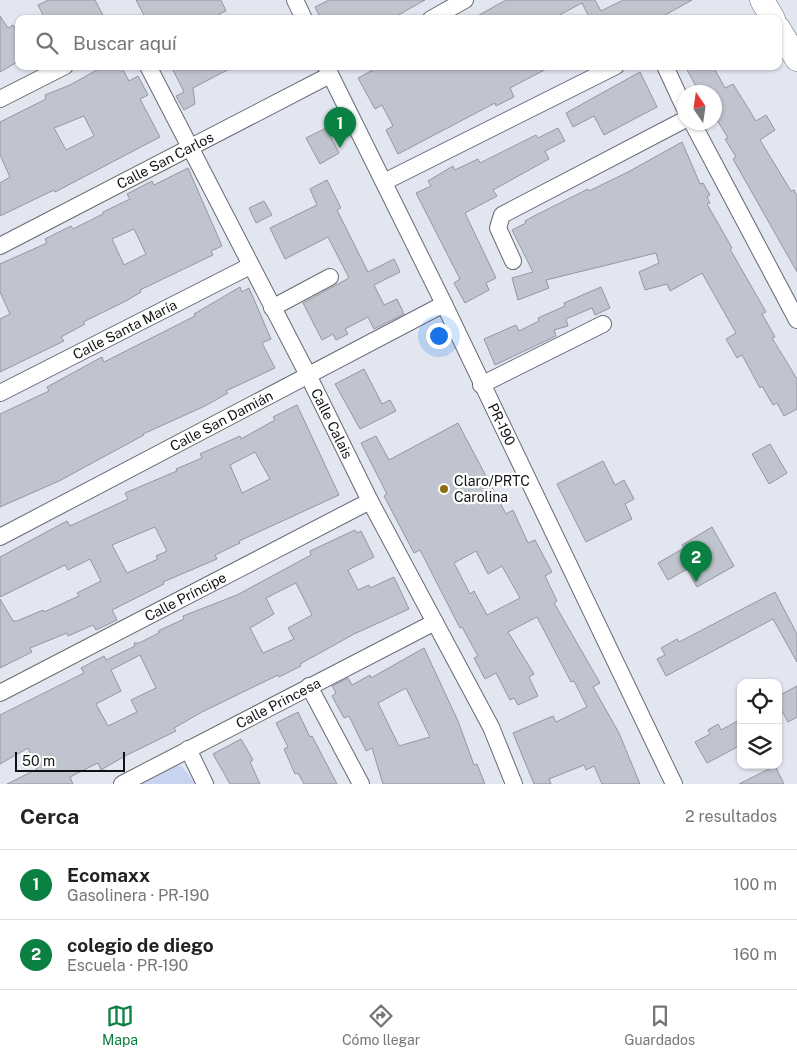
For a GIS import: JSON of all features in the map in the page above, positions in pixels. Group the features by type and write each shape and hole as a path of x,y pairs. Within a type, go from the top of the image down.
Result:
{"highway":[{"path":"762,0 771,15"},
{"path":"782,35 797,59"}],"street":[{"path":"295,0 302,15"},
{"path":"438,15 465,0"},
{"path":"0,99 56,70"},
{"name":"Calle Calais","path":"150,70 309,377 370,501 491,728 514,784"},
{"name":"Calle San Carlos","path":"0,246 191,147 328,70"},
{"name":"PR-190","path":"328,70 444,304 481,385 674,784"},
{"path":"384,182 608,70"},
{"path":"666,70 677,93"},
{"path":"513,261 498,228 502,215 677,124"},
{"path":"696,130 797,320"},
{"name":"Calle Santa María","path":"0,393 250,266"},
{"path":"272,308 330,277"},
{"name":"Calle San Damián","path":"0,537 309,377 444,304"},
{"path":"481,385 603,324"},
{"name":"Calle Príncipe","path":"0,693 370,501"},
{"name":"Calle Princesa","path":"122,784 435,622"},
{"path":"310,686 361,784"},
{"path":"188,749 205,784"}],"shaded area":[{"path":"172,766 181,766 196,784 138,784"}],"building":[{"path":"48,0 95,0 103,15 43,15 38,5"},
{"path":"136,0 221,0 226,11 220,15 144,15"},
{"path":"329,0 425,0 398,15 319,15 315,7"},
{"path":"506,0 595,0 601,11 623,0 692,0 665,15 588,15 582,3 560,15 479,15"},
{"path":"0,16 8,28 13,25 15,28 15,63 0,72"},
{"path":"97,70 123,70 129,81 138,76 148,95 140,99 160,137 55,192 54,190 0,216 0,183 10,177 0,155 0,122 46,99 45,95 70,85","holes":["84,116 94,136 66,150 54,128"]},
{"path":"173,70 227,70 193,88 195,104 184,110 176,96 184,92"},
{"path":"373,70 544,70 510,88 514,97 496,106 495,103 398,154 386,130 393,126 382,105 375,109 358,78"},
{"path":"687,70 715,70 725,88 733,84 756,121 766,115 775,130 760,140 791,191 794,190 797,196 797,272 733,159 736,157 725,139 728,138 722,128 722,85 695,85"},
{"path":"640,72 657,107 604,135 594,116 573,127 566,113"},
{"path":"326,128 339,153 320,164 306,138"},
{"path":"558,128 565,141 545,151 549,159 493,190 497,196 465,213 496,278 486,283 489,290 465,303 454,283 460,279 416,193 431,186 428,181 453,166 455,170 478,159 480,163 536,135 538,138"},
{"path":"682,142 700,184 703,183 710,195 707,197 710,203 707,204 766,312 762,314 775,337 772,338 797,379 797,409 784,416 777,403 773,405 762,386 760,388 742,355 737,358 726,339 736,333 702,273 670,291 667,284 645,290 639,272 659,263 656,253 546,280 549,288 518,300 512,278 533,272 512,230 526,223 525,221 534,216 588,189 589,191 628,172"},
{"path":"188,168 222,246 211,251 213,255 140,290 141,292 126,301 83,322 85,324 61,337 64,341 0,372 0,319 10,314 0,292 0,264 47,243 45,239 71,226 73,229 103,214 103,212 130,199 127,194 152,181 154,185","holes":["134,229 146,254 124,265 112,239"]},
{"path":"327,180 341,208 337,210 368,272 394,259 400,272 374,285 384,305 397,299 404,314 374,329 368,317 345,329 348,334 336,340 333,334 322,340 303,303 349,278 328,237 285,259 270,228 317,205 310,189"},
{"path":"264,201 272,215 256,223 249,208"},
{"path":"240,287 242,292 249,288 271,339 262,343 275,368 226,391 228,393 205,406 143,434 59,481 0,507 0,414 49,391 47,387 102,357 104,362 195,316 194,314"},
{"path":"601,287 610,308 595,315 592,308 566,319 568,326 554,330 556,336 495,365 484,339 516,325 519,331 539,321 538,318 565,306 564,303"},
{"path":"364,369 382,404 390,400 396,411 360,429 335,384"},
{"path":"297,405 339,495 239,541 240,543 215,555 217,559 163,582 164,584 112,610 117,620 96,630 93,625 68,636 67,633 30,648 32,652 0,668 0,599 13,621 17,621 43,610 44,612 79,596 77,593 101,581 90,559 68,570 65,565 0,597 0,557 67,521 70,526 128,499 125,493 202,458 200,454 240,436 241,439 275,420 273,417","holes":["255,452 270,479 242,493 230,465","155,527 167,551 156,556 158,559 127,573 112,545"]},
{"path":"458,423 506,514 513,510 528,543 535,540 552,572 545,576 557,601 554,603 600,683 593,687 619,733 640,784 602,784 594,766 586,770 584,765 549,779 551,784 534,784 513,733 553,716 556,722 587,707 574,681 571,682 537,617 508,632 534,674 529,677 538,696 518,705 514,698 510,700 496,673 485,679 474,658 478,656 462,627 460,628 420,550 414,553 384,496 387,494 361,443 376,436 389,460","holes":["476,551 488,574 502,566 520,598 487,615 474,591 470,594 454,563"]},
{"path":"770,444 787,473 769,484 752,454"},
{"path":"603,461 615,485 624,480 634,499 625,504 632,519 586,542 557,484"},
{"path":"712,527 734,566 697,587 687,569 668,580 658,563 684,548 682,545"},
{"path":"355,530 357,533 361,531 374,557 348,570 358,590 369,585 370,588 394,577 409,609 354,634 279,677 278,675 202,712 174,728 176,731 101,770 98,763 70,777 73,784 7,784 37,769 28,748 0,764 0,715 84,673 81,668 104,656 106,660 135,646 134,643 139,643 159,633 158,631 184,619 183,616 237,595 311,555 310,551","holes":["296,583 312,615 288,628 294,639 263,653 250,628 274,614 266,598","140,655 156,688 131,700 137,712 108,726 96,704 121,691 111,670"]},
{"path":"775,592 797,634 797,662 773,619 666,676 657,659 665,655 661,648 677,639 679,642"},
{"path":"424,648 458,721 474,765 477,764 485,784 383,784 372,748 366,751 349,716 344,718 332,696 336,693 332,686 348,678 352,685 370,675 371,678","holes":["406,688 430,737 399,746 378,703"]},
{"path":"797,686 797,717 788,722 782,711 782,694"},
{"path":"298,712 337,784 304,784 298,773 295,774 284,749 288,747 276,723"},
{"path":"737,721 737,747 707,763 695,742 710,734 708,730 718,724 721,730"},
{"path":"241,739 253,760 250,762 260,784 230,784 213,754"},
{"path":"769,769 776,769 784,784 739,784"}],"place":[{"name":"Ecomaxx","path":"340,148"},
{"name":"Claro/PRTC Carolina","path":"444,489"},
{"name":"colegio de diego","path":"696,582"}]}
